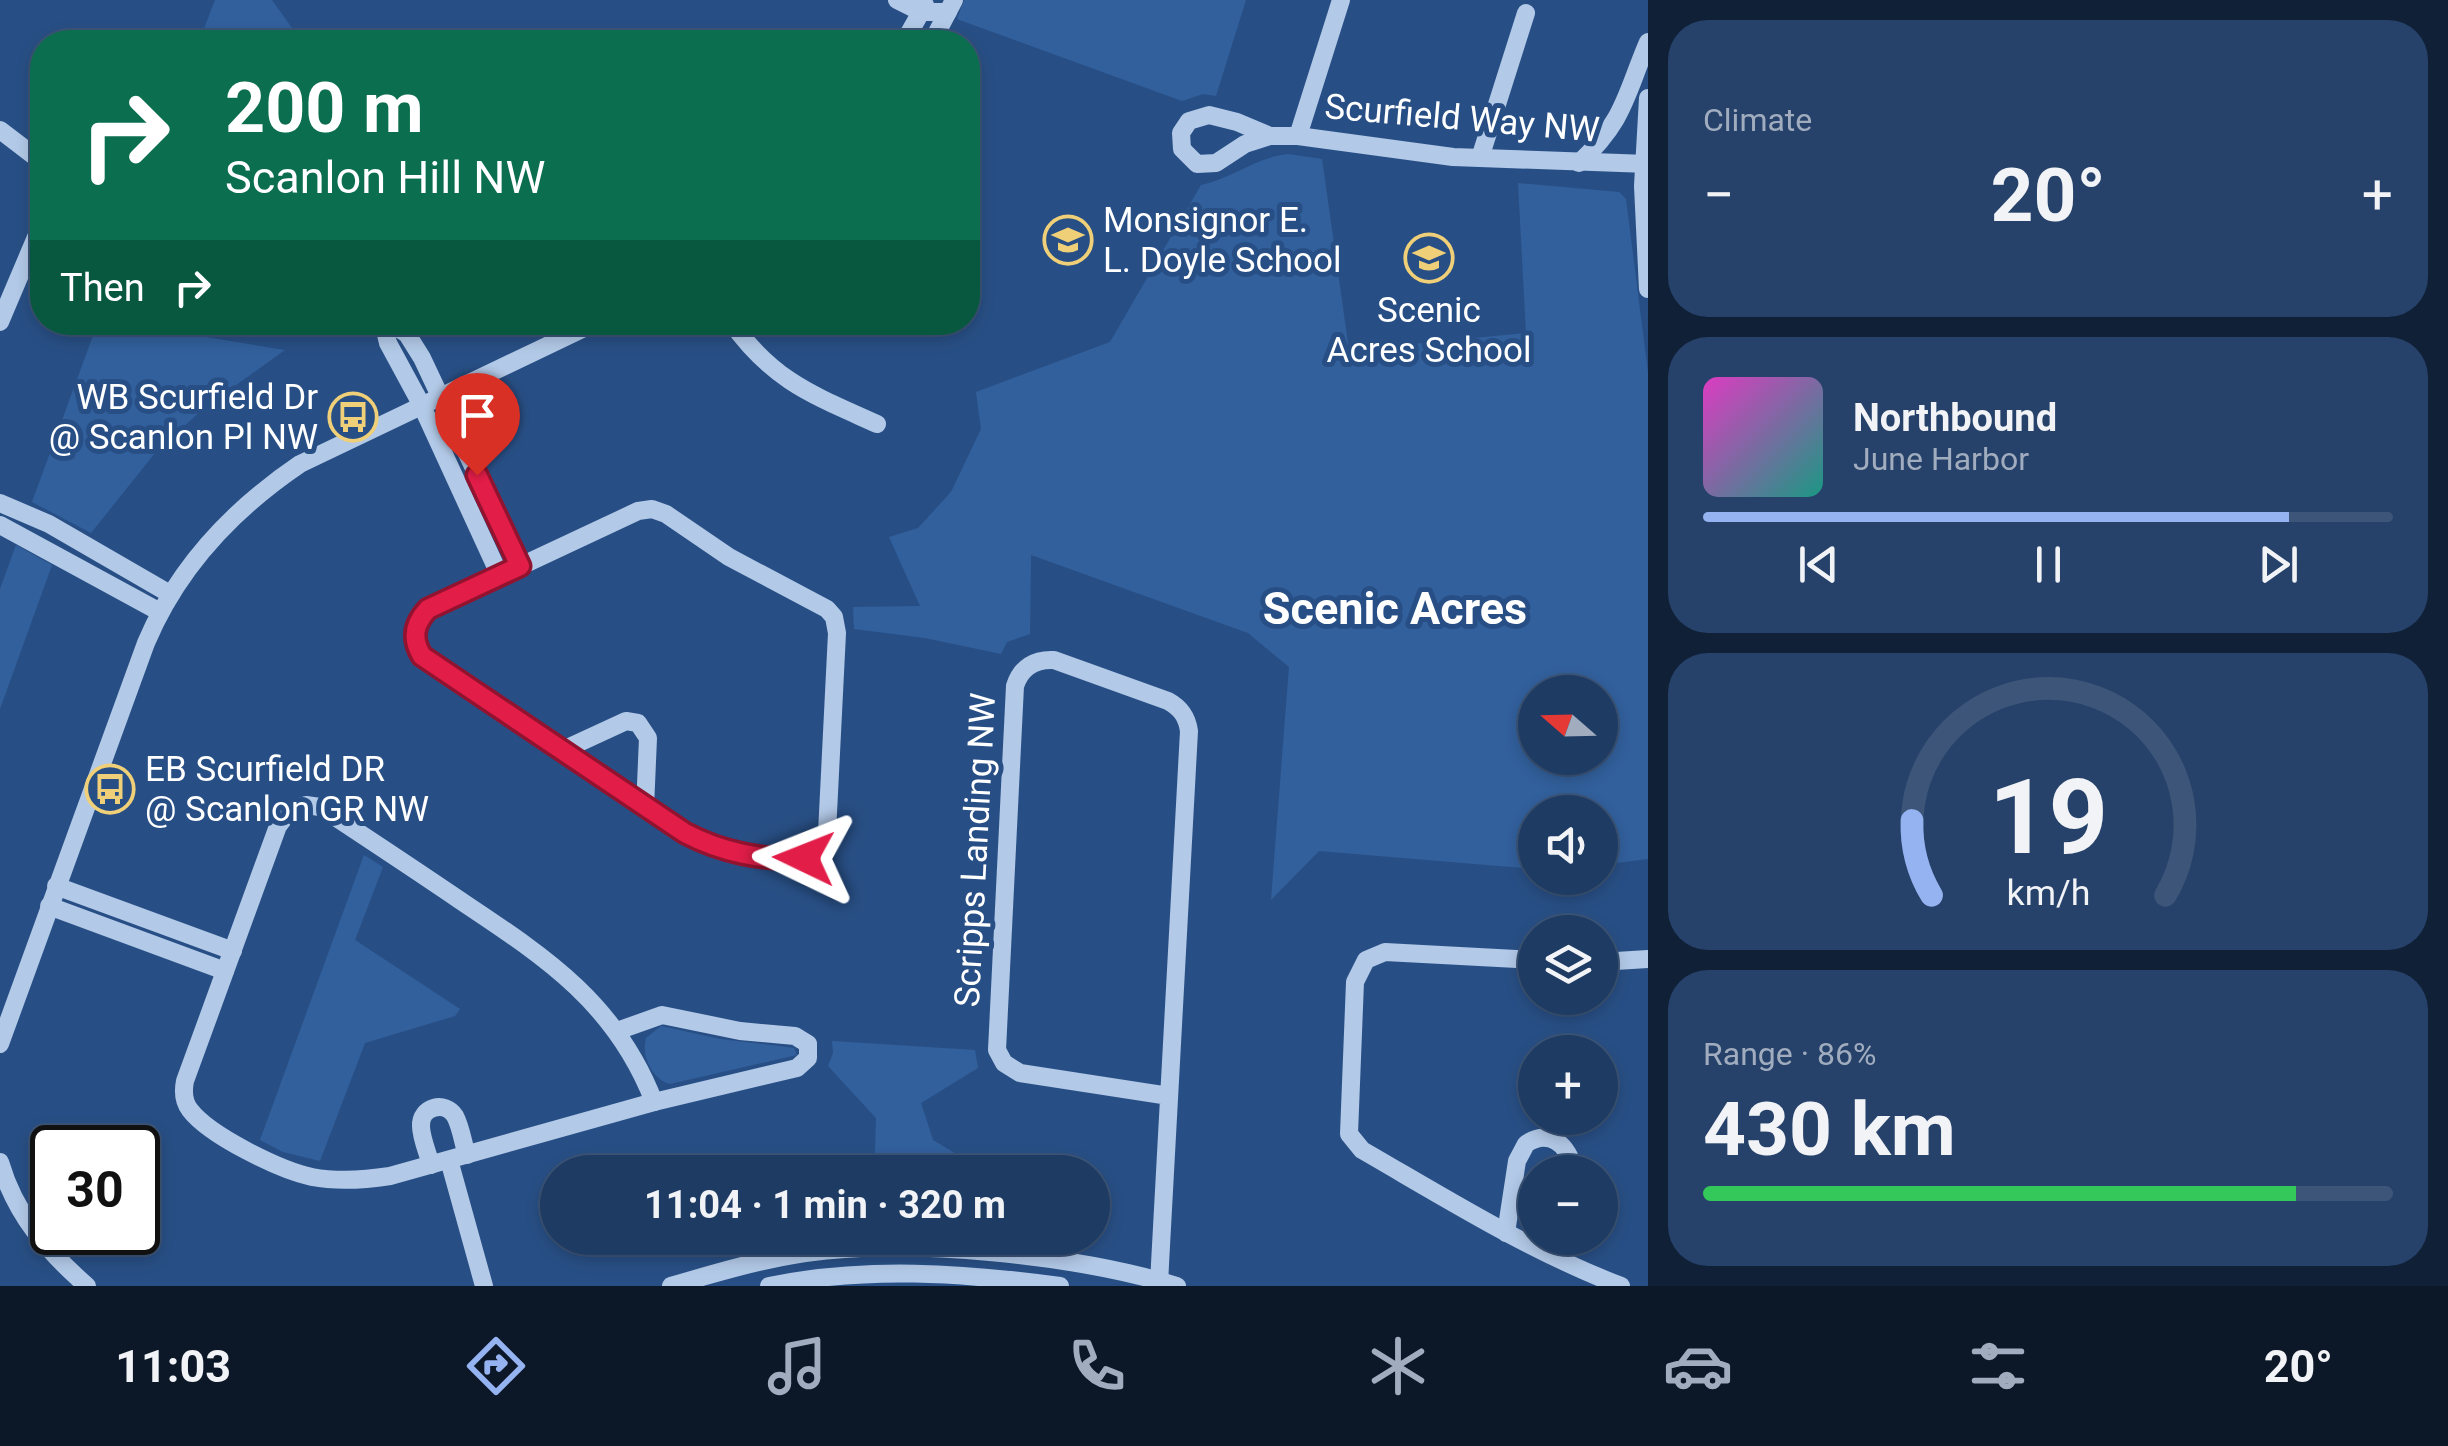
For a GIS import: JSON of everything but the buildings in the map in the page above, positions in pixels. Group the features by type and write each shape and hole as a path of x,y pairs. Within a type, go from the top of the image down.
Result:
{"street":[{"path":"897,0 924,6 947,4 937,30"},
{"path":"1298,136 1341,0"},
{"path":"911,30 924,6"},
{"path":"1480,158 1526,13"},
{"path":"1579,163 1617,120 1648,42"},
{"path":"1648,98 1648,289"},
{"name":"Scurfield Way NW","path":"1270,136 1237,122 1202,115 1184,126 1180,144 1191,161 1210,165 1245,144 1270,136 1480,158 1646,164"},
{"path":"0,130 30,153"},
{"path":"0,322 30,251"},
{"path":"387,335 500,576"},
{"path":"408,335 520,566"},
{"path":"0,1044 160,612 214,534 273,482 331,447 569,335"},
{"path":"740,335 750,350 782,378 876,424"},
{"path":"0,502 50,524 170,594"},
{"path":"652,509 770,580 821,605 834,618 837,633 827,833 818,850 804,858 793,858 726,850 685,833 425,660 418,650 416,625 428,609 520,566 638,511 652,509"},
{"path":"0,525 160,612"},
{"name":"Scripps Landing NW","path":"1165,1284 1169,1096 1188,724 1181,711 1168,702 1054,660 1040,660 1022,672 1015,686 997,1050 1004,1063 1020,1074 1169,1096"},
{"path":"560,751 626,721 638,723 648,738 646,808"},
{"path":"617,1031 662,1014 740,1031 795,1036 808,1044 808,1058 797,1068 369,1179 314,1178 259,1158 191,1112 184,1099 185,1081 281,820 290,810 314,806 564,973 617,1031 646,1080 654,1102"},
{"path":"56,886 232,950"},
{"path":"48,906 225,971"},
{"path":"1518,959 1385,952 1366,960 1355,982 1347,1128 1362,1150 1518,1237"},
{"path":"1618,961 1648,959"},
{"path":"1520,1155 1526,1144 1544,1137 1557,1141 1568,1155"},
{"path":"1506,1233 1518,1159"},
{"path":"449,1160 484,1286"},
{"path":"1,1172 6,1199 44,1246 87,1286"},
{"path":"671,1286 798,1255"},
{"path":"894,1280 896,1255"},
{"path":"917,1280 919,1255"},
{"path":"990,1255 1071,1263 1165,1284"},
{"path":"1563,1255 1621,1286"},
{"path":"769,1286 832,1276 917,1280 968,1275 1060,1286"},
{"path":"951,1286 968,1275"}],"shaded area":[{"path":"215,0 272,0 293,30 204,30"},
{"path":"964,0 1246,0 1216,96 1203,94 1182,101 957,19"},
{"path":"1288,154 1322,159 1349,350 1526,333 1518,183 1619,192 1626,199 1648,373 1648,859 1618,863 1618,795 1518,795 1518,868 1319,851 1271,900 1289,667 1248,633 1031,555 1030,634 1007,642 1001,654 925,638 854,629 853,607 920,606 889,537 918,528 951,492 981,429 976,392 1110,342 1201,185"},
{"path":"93,335 194,335 285,350 204,408 155,453 91,533 32,502"},
{"path":"16,545 52,565 0,709 0,589"},
{"path":"364,855 383,867 355,940 460,1009 455,1016 365,1043 320,1161 283,1152 260,1140"},
{"path":"661,1026 720,1039 794,1048 797,1055 670,1084 653,1072 645,1052 646,1038"},
{"path":"832,1041 975,1050 978,1068 921,1103 933,1140 958,1155 867,1155 875,1153 876,1118 828,1066"}],"place":[{"name":"Monsignor E. L. Doyle School","path":"1068,240"},
{"name":"Scenic Acres School","path":"1429,258"},
{"name":"WB Scurfield Dr @ Scanlon Pl NW","path":"353,417"},
{"name":"EB Scurfield DR @ Scanlon GR NW","path":"110,789"}],"district":[{"name":"Scenic Acres","path":"1395,608"}],"route":[{"path":"477,475 520,566 428,609 414,633 425,660 701,842 753,856 804,858"}]}
